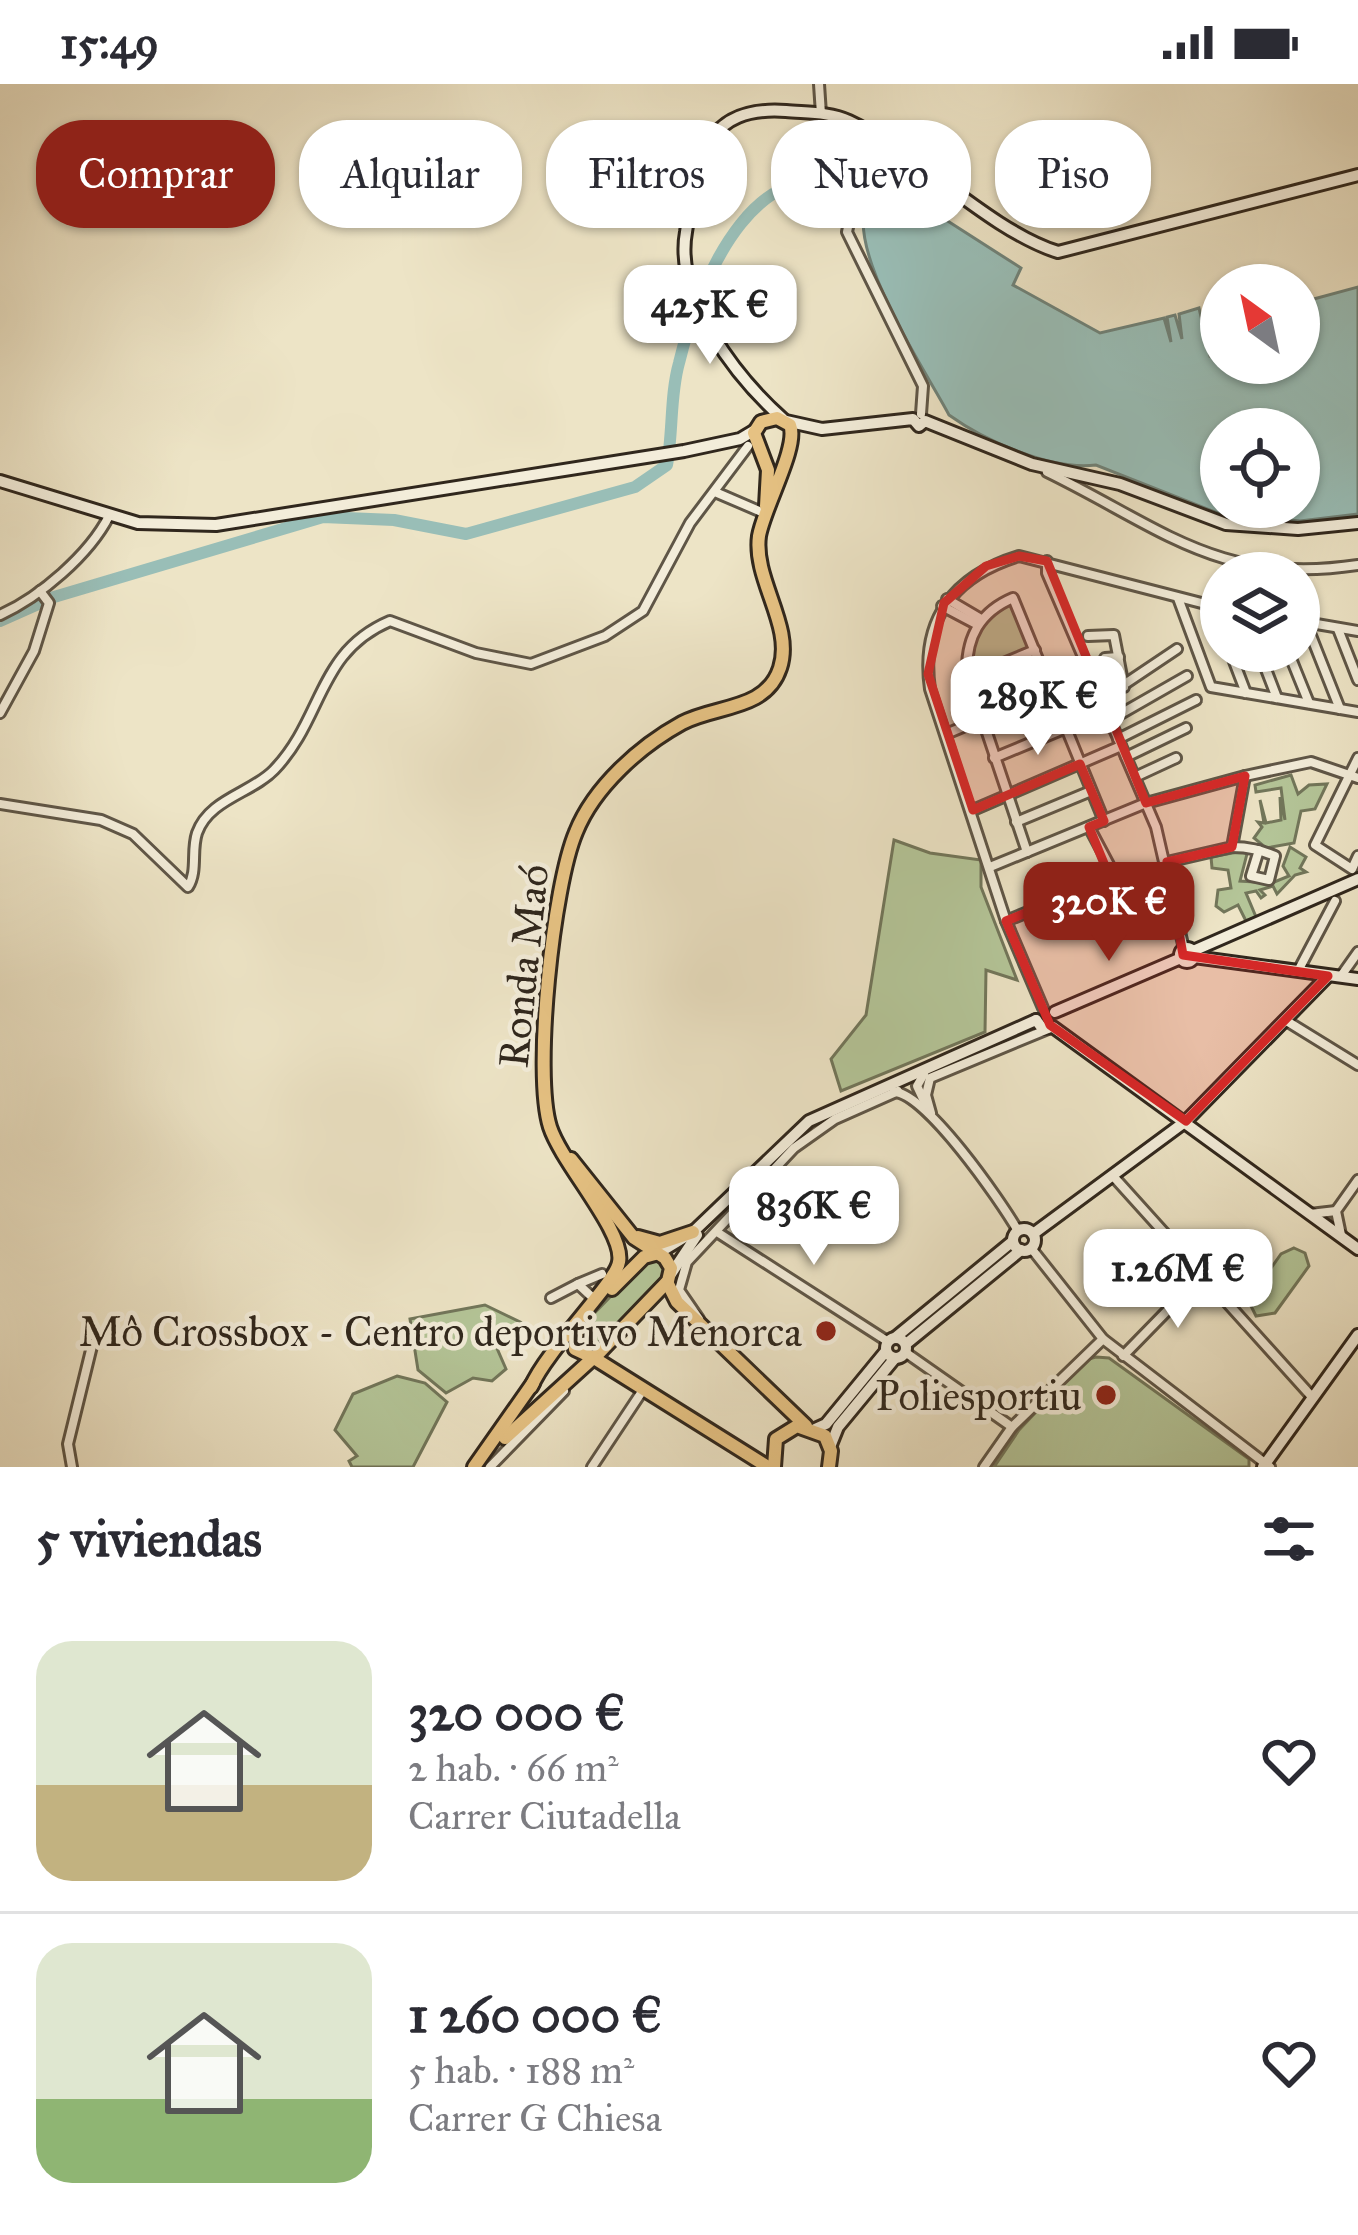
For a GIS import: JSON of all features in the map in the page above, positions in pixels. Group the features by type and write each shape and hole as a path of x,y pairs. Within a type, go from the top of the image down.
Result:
{"main road":[{"path":"766,419 784,420 790,449 776,458 755,449 756,428 766,419"},
{"name":"Ronda Maó","path":"558,1146 547,1114 543,1057 570,846 596,799 648,746 686,721 750,701 778,674 783,644 759,562 767,470 755,449"},
{"name":"Ronda Maó","path":"765,509 790,449"},
{"name":"Ronda Maó","path":"547,1114 612,1213 670,1264 672,1297 848,1467"},
{"path":"558,1146 623,1238 629,1271"},
{"path":"531,1387 555,1343 618,1269 620,1251 558,1146"},
{"path":"612,1213 647,1241 670,1242 693,1232"},
{"path":"474,1467 577,1327 644,1257 657,1254"},
{"path":"474,1467 573,1379 669,1279"},
{"path":"577,1327 574,1349 771,1467 776,1439 788,1428 811,1427"},
{"path":"829,1467 831,1449"}],"street":[{"path":"819,84 821,114"},
{"path":"1358,175 1058,252 849,121 821,114 742,112 712,133 686,229 684,264 691,294 707,324 784,420 822,429 920,418 1074,484 1207,557 1311,572 1358,565"},
{"path":"848,228 923,386 920,418"},
{"path":"3,481 109,516 162,526 216,525 709,446 756,428 760,407 751,383"},
{"path":"790,449 822,429"},
{"path":"709,446 755,449"},
{"path":"0,804 87,817 134,834 188,887 198,831 231,795 272,773 310,719 340,652 362,632 390,621 476,653 532,664 605,636 643,611 690,524 755,449"},
{"path":"1032,464 1120,484 1226,524 1298,529 1358,523"},
{"path":"716,492 765,509"},
{"path":"0,615 45,597 99,536 109,516"},
{"path":"1050,1028 1049,1010 1006,921 930,689 927,658 945,603 986,566 1019,556 1200,604"},
{"path":"1048,561 1047,573 1146,803 1167,862 1188,954"},
{"path":"0,713 34,651 45,597"},
{"path":"1027,853 968,679 968,647 979,622 1013,598 1104,821"},
{"path":"1178,598 1211,687 1358,712"},
{"path":"945,603 979,622"},
{"path":"1320,625 1358,631"},
{"path":"1337,628 1358,680"},
{"path":"1088,636 1114,635 1124,687"},
{"path":"1101,700 1177,649"},
{"path":"968,679 1035,650"},
{"path":"1105,658 1119,657"},
{"path":"1320,662 1340,709"},
{"path":"1238,672 1246,693"},
{"path":"1266,672 1276,698"},
{"path":"1296,672 1309,703"},
{"path":"946,734 1090,674"},
{"path":"1110,720 1186,676"},
{"path":"973,810 1080,764 1196,700"},
{"path":"994,758 1066,728"},
{"path":"1126,757 1186,728"},
{"path":"1135,777 1176,758"},
{"path":"1355,874 1315,845 1354,776 1358,758"},
{"path":"990,867 1146,803 1245,776 1311,762 1354,776"},
{"path":"1232,848 1245,776"},
{"path":"1016,822 1091,791"},
{"path":"1006,921 1115,876 1089,827"},
{"path":"1167,862 1232,848 1258,850"},
{"path":"1355,874 1358,856"},
{"path":"657,1254 693,1232 808,1121 1036,1020 1049,1010 1188,954 1355,874"},
{"path":"1297,972 1335,901"},
{"path":"811,1427 826,1424 896,1347 1020,1243 1184,1122 1358,952"},
{"path":"1188,954 1358,979"},
{"path":"1036,1020 1065,1036 1358,1249"},
{"path":"1285,1020 1358,1065"},
{"path":"931,1115 926,1095 930,1078 1050,1028"},
{"path":"931,1115 919,1080 954,1055"},
{"path":"701,1325 679,1289 687,1262 815,1131 898,1091"},
{"path":"868,1092 914,1096 1020,1243 1103,1339 1267,1465 1358,1335"},
{"path":"1113,1176 1313,1398"},
{"path":"1341,1237 1336,1211 1358,1180"},
{"path":"669,1279 723,1205"},
{"path":"1310,1214 1336,1211"},
{"path":"718,1232 1012,1427"},
{"path":"551,1298 602,1274"},
{"path":"1124,1356 1201,1276"},
{"path":"578,1284 592,1298"},
{"path":"984,1467 1012,1427 1103,1339"},
{"path":"72,1467 68,1444 92,1346"},
{"path":"831,1449 838,1426 896,1347"},
{"path":"490,1467 573,1379"},
{"path":"592,1467 643,1390"}],"highlighted area":[{"path":"1019,556 1047,561 1146,803 1245,776 1232,847 1167,862 1183,955 1328,976 1186,1121 1050,1025 1006,921 1110,878 1089,827 1104,821 1080,764 973,810 928,674 944,603 986,566"}],"green space":[{"path":"1011,601 1031,649 969,675 979,631"},
{"path":"1291,775 1298,794 1309,785 1327,784 1315,809 1301,811 1294,843 1266,848 1254,838 1262,827 1258,822 1264,823 1260,800 1266,823 1281,820 1280,797 1285,820 1281,788 1256,792 1255,785"},
{"path":"894,840 930,853 981,860 981,887 1017,980 986,970 985,1032 841,1091 831,1059 866,1015"},
{"path":"1290,847 1306,857 1300,868 1306,872 1295,875 1277,894 1273,886 1260,890 1265,895 1261,898 1256,891 1246,893 1256,917 1246,921 1238,905 1224,912 1216,906 1218,890 1231,888 1228,870 1212,868 1211,857 1248,850 1240,881 1272,883 1289,876 1283,866"},
{"path":"1294,1248 1305,1253 1309,1266 1275,1313 1256,1316 1249,1302 1252,1295 1281,1254"},
{"path":"656,1259 665,1267 664,1280 596,1351 579,1346 579,1329 643,1263"},
{"path":"485,1305 520,1322 496,1346 506,1369 492,1381 473,1378 446,1393 418,1370 410,1319"},
{"name":"Poliesportiu","path":"1109,1358 1249,1459 1249,1467 994,1467 1019,1430 1085,1360"},
{"path":"397,1376 425,1383 447,1402 413,1467 352,1467 349,1461 357,1456 335,1430 353,1394"}],"water":[{"path":"864,228 959,228 1021,268 1013,285 1100,333 1164,318 1171,342 1167,317 1175,315 1182,339 1179,314 1199,308 1200,384 1320,384 1320,297 1358,287 1358,514 1320,519 1320,408 1200,408 1200,506 1096,465 1040,459 964,425 949,415 899,327 868,252"}],"waterway":[{"path":"0,621 54,597 323,517 394,520 466,534 635,487 667,465 676,375 702,292 741,224 771,196"}],"place":[{"name":"Mô Crossbox - Centro deportivo Menorca","path":"826,1331"},
{"name":"Poliesportiu","path":"1106,1395"}]}
